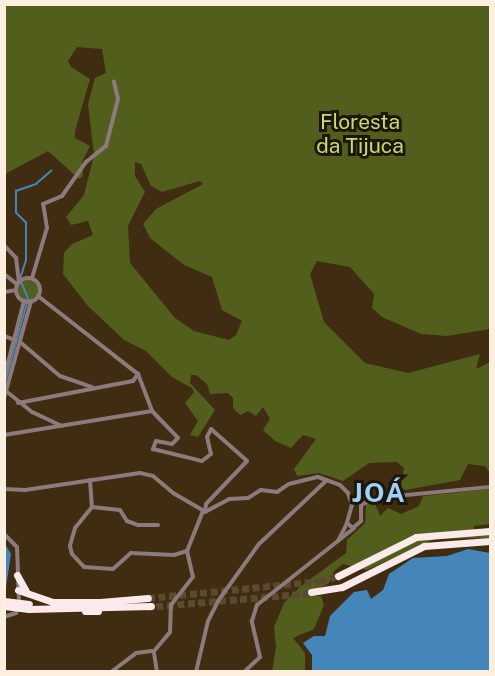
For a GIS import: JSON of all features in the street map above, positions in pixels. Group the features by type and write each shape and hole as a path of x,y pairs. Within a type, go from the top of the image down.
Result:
{"highway":[{"path":"338,576 416,537 490,531"},
{"path":"311,592 342,587 424,546 490,541"},
{"path":"4,601 29,609 150,602 52,602 22,590 17,575"},
{"path":"29,609 100,602"},
{"path":"4,608 98,611"}],"street":[{"path":"32,279 48,228 43,204 62,196 86,162 106,146 118,99 114,81"},
{"path":"4,245 16,258 20,281 16,290"},
{"path":"4,274 20,281 32,279"},
{"path":"4,378 28,301 38,296 40,288 32,279"},
{"path":"4,292 16,290"},
{"path":"16,290 28,301"},
{"path":"38,296 138,374 152,411 177,438 172,444 156,441 152,447 174,456 207,459 211,454 207,437 215,423"},
{"path":"4,398 20,342 28,301"},
{"path":"4,336 15,340"},
{"path":"20,342 55,373 95,388"},
{"path":"18,403 133,381 138,374"},
{"path":"76,392 78,383"},
{"path":"5,390 18,403 49,421 63,426"},
{"path":"4,435 152,411"},
{"path":"48,429 49,421"},
{"path":"111,672 136,653 154,651 170,632 171,604 194,574 187,550 203,511 247,461 211,429"},
{"path":"4,489 147,474 203,511"},
{"path":"203,511 224,500 248,498 261,490 277,492 303,479 327,480 343,487 351,498 347,523 338,541"},
{"path":"90,480 92,507 71,536 72,554 84,567 113,569 131,553 174,555 187,550"},
{"path":"196,672 208,621 218,601 259,544 327,480"},
{"path":"244,672 260,657 252,621 257,605 355,527 361,521 361,505 375,498 490,487"},
{"path":"92,507 120,510 127,521 138,525 158,525"},
{"path":"347,523 355,527"},
{"path":"4,534 17,547 17,575"},
{"path":"4,617 16,613 22,590"},
{"path":"154,651 158,672"}],"green space":[{"name":"Floresta da Tijuca","path":"5,5 490,5 490,329 447,336 421,334 382,317 372,308 374,294 350,267 317,261 310,274 324,322 365,363 408,373 480,354 476,369 490,362 490,473 485,466 468,464 460,480 406,490 401,488 404,468 397,462 369,463 343,481 319,473 297,476 294,469 316,439 303,435 291,448 275,441 263,430 270,419 263,407 256,416 248,411 240,415 233,408 233,398 228,393 210,394 207,384 196,375 191,375 190,383 215,410 198,437 190,435 198,421 185,403 194,392 192,388 172,377 146,351 124,340 87,305 63,274 64,253 72,244 93,235 88,221 71,225 66,217 84,195 94,155 88,104 95,78 106,73 102,49 77,47 68,61 71,67 90,79 75,131 75,138 90,146 82,162 83,176 79,179 48,151 5,174","holes":["135,162 141,164 151,186 162,192 200,181 203,184 156,209 143,224 150,238 184,265 212,277 222,310 242,321 236,335 229,340 194,331 175,318 130,263 128,226 145,192 135,176"]},
{"path":"24,280 32,280 38,286 38,294 32,300 24,300 18,294 18,286"},
{"path":"490,489 490,524 474,526 474,534 490,534 490,538 435,539 367,570 343,564 334,571 329,583 308,595 321,596 324,605 314,629 293,638 305,653 305,671 272,672 276,647 274,627 284,603 301,586 346,553 347,540 365,523 366,504 375,503 380,516 388,508 401,514 419,506 423,496"}],"water":[{"path":"5,544 11,554 5,594"},
{"path":"468,549 490,553 490,671 312,671 312,655 303,643 314,636 325,636 330,616 354,592 367,590 371,599 383,590 389,574 413,558 447,556"}],"waterway":[{"path":"4,387 28,299 20,279 26,261 26,223 16,213 16,191 36,184 51,171"}],"tunnel":[{"path":"148,598 320,581 338,576"},
{"path":"146,607 311,593"}],"district":[{"name":"JOÁ","path":"379,493"}]}
